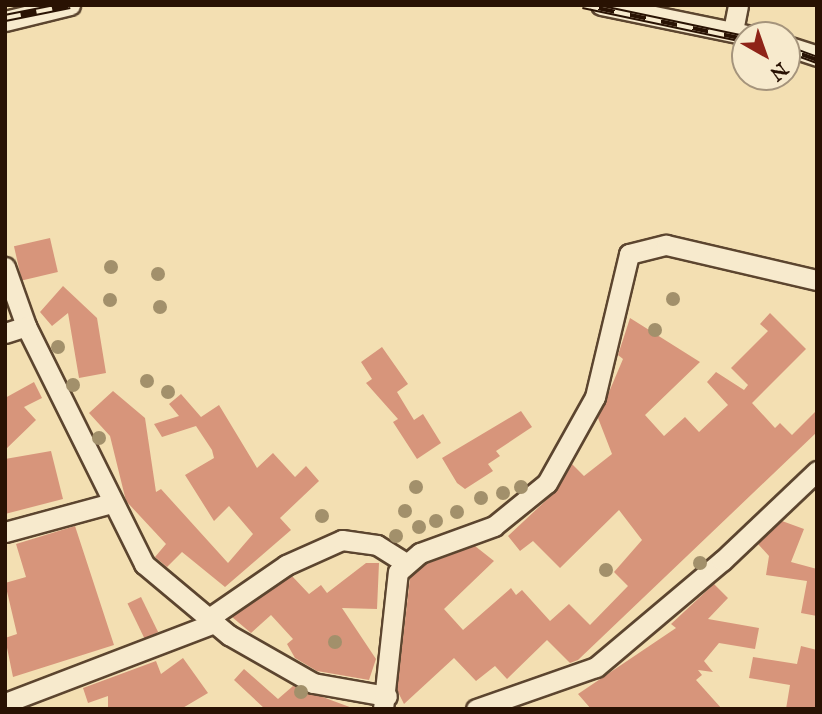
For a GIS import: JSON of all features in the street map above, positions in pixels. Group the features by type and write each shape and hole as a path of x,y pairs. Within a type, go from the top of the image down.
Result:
{"street":[{"path":"5,22 70,5"},
{"path":"601,5 731,31"},
{"path":"404,562 494,526 547,483 595,397 623,262 638,248 666,245 817,280"},
{"path":"5,267 26,326 112,503 144,564 170,592 313,683 385,702 395,591 404,562"},
{"path":"5,333 26,326"},
{"path":"476,709 596,667 722,561 817,471"},
{"path":"5,532 112,503"},
{"path":"5,703 212,621 286,565 342,540 377,545 404,562"}],"building":[{"path":"50,238 58,272 22,280 14,246"},
{"path":"63,286 97,318 106,373 79,378 68,313 52,326 40,312"},
{"path":"770,313 806,349 752,403 775,428 780,423 792,435 817,410 817,432 578,660 570,663 547,640 507,679 495,666 476,681 454,658 404,704 397,690 410,578 426,564 475,546 494,561 444,609 463,630 511,588 516,595 522,590 550,621 569,604 590,625 628,586 614,572 642,540 619,510 560,568 533,541 520,551 508,536 555,492 572,464 584,476 612,454 598,418 623,359 618,355 630,318 700,362 645,415 664,436 685,417 699,432 728,405 707,382 716,372 744,390 748,385 731,368 768,331 760,324"},
{"path":"382,347 408,384 397,392 414,420 423,414 441,443 417,459 393,422 398,419 366,383 372,379 361,362"},
{"path":"34,382 42,398 24,407 36,420 5,450 5,398"},
{"path":"113,391 145,418 156,492 161,489 228,563 253,534 229,506 214,521 185,475 214,458 212,450 196,426 162,437 154,424 179,416 169,404 181,394 201,417 219,405 257,468 273,453 295,477 306,466 319,481 280,518 291,530 225,587 182,552 167,567 155,557 166,544 126,501 110,436 89,413"},
{"path":"521,411 532,427 496,451 500,456 488,464 493,471 465,489 457,483 442,458"},
{"path":"51,451 63,499 5,514 5,459"},
{"path":"782,521 804,529 791,562 817,569 817,616 801,613 807,581 766,575 769,556 758,544"},
{"path":"75,526 114,645 13,677 5,638 17,634 5,583 26,577 16,544"},
{"path":"366,563 379,563 377,609 342,608 376,659 369,680 317,671 295,658 287,644 293,639 271,615 251,633 232,617 292,576 309,594 321,585 327,593"},
{"path":"714,584 728,598 708,619 759,628 755,649 719,643 704,661 713,672 698,670 702,675 696,680 722,709 591,709 578,694 676,628 671,624"},
{"path":"141,597 158,632 145,639 128,604"},
{"path":"801,646 817,650 817,709 786,709 790,685 749,678 753,657 797,664"},
{"path":"183,658 208,693 181,709 108,709 108,696 88,703 83,688 156,661 161,674"},
{"path":"244,669 278,699 293,686 355,709 265,709 234,680"}],"railway":[{"path":"5,18 70,5"},
{"path":"583,5 731,36"},
{"path":"801,54 817,60"}]}
